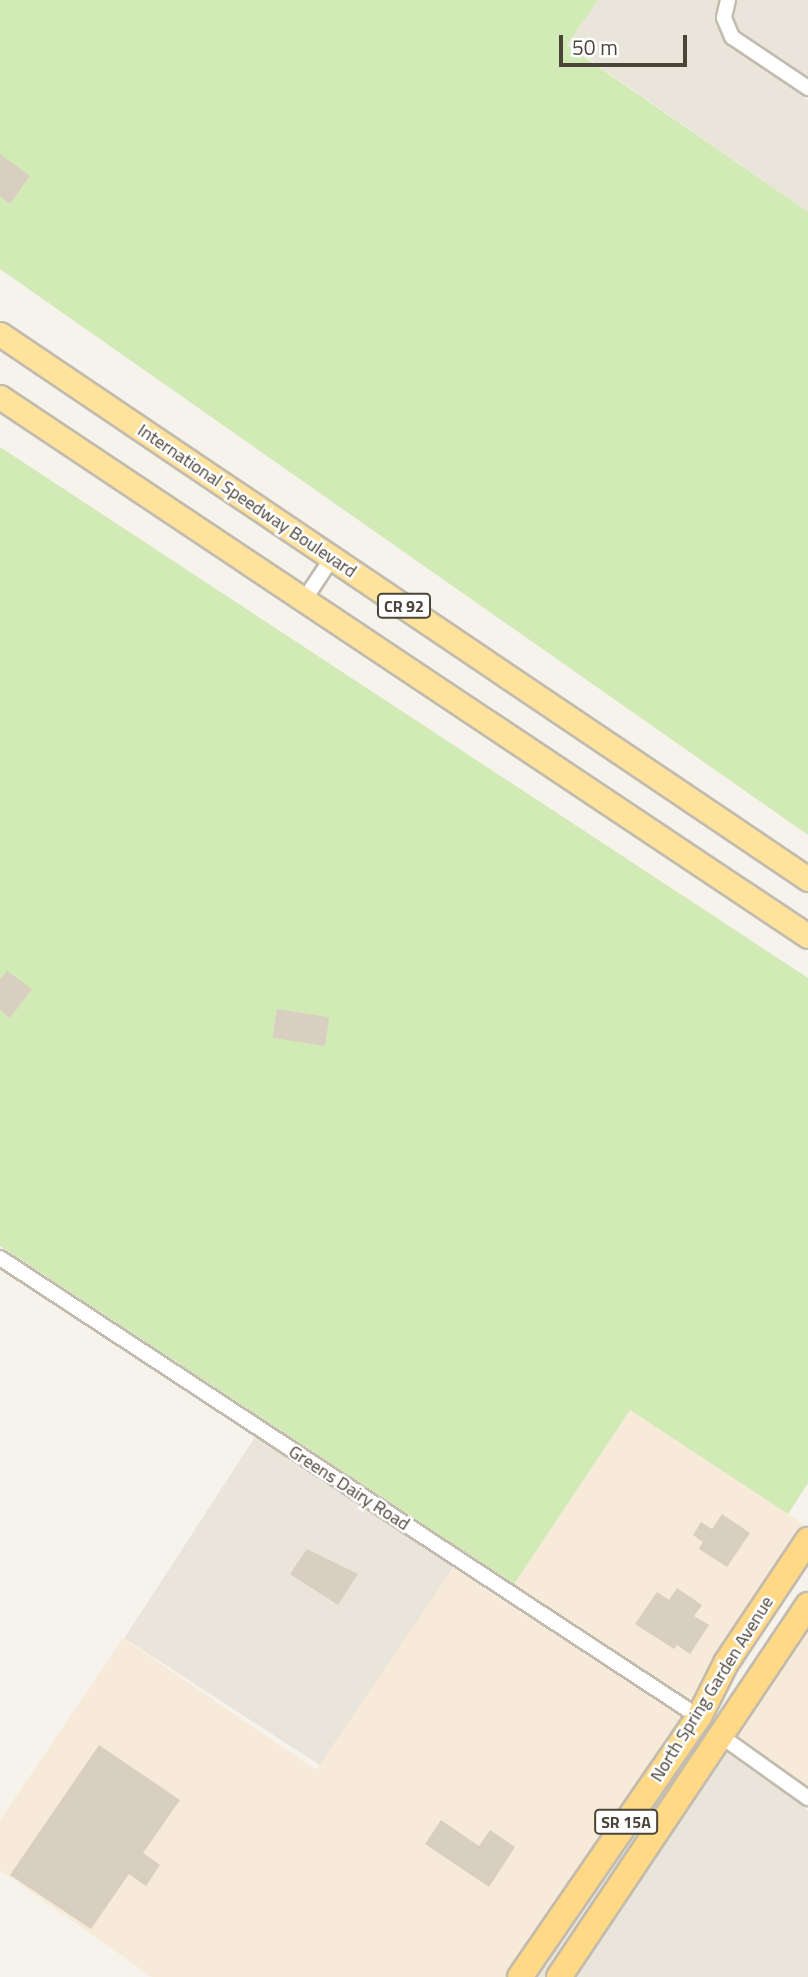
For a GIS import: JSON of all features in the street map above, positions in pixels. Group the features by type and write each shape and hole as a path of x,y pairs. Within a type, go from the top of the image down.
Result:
{"highway":[{"name":"North Spring Garden Avenue","path":"520,1977 699,1717 726,1664 808,1540"},
{"name":"North Spring Garden Avenue","path":"559,1977 808,1605"},
{"path":"721,1736 719,1704 726,1664"},
{"path":"683,1793 692,1732 699,1717"}],"main road":[{"name":"International Speedway Boulevard","path":"0,334 808,878"},
{"name":"CR 92","path":"0,397 808,936"},
{"path":"639,823 808,917"}],"street":[{"path":"727,0 724,18 733,37 808,88"},
{"path":"304,600 332,558"},
{"name":"Greens Dairy Road","path":"0,1258 699,1717"},
{"path":"721,1736 808,1798"}],"shaded area":[{"path":"598,0 718,0 715,23 727,45 808,100 808,212 567,44"},
{"path":"737,0 808,0 808,76 740,30 733,16"},
{"path":"630,1410 806,1526 722,1653 696,1703 514,1584"},
{"path":"255,1437 454,1566 323,1767 124,1638"},
{"path":"453,1568 686,1720 509,1977 152,1977 0,1870 0,1820 123,1638 316,1770"},
{"path":"808,1621 808,1786 734,1733"},
{"path":"723,1750 808,1810 808,1977 569,1977"},
{"path":"680,1759 675,1790 548,1977 531,1977"}],"green space":[{"path":"0,0 598,0 567,45 808,212 808,835 0,269"},
{"path":"0,447 808,978 808,1483 788,1514 630,1410 514,1584 0,1246"}],"building":[{"path":"0,154 30,176 10,204 0,196"},
{"path":"7,971 32,989 10,1018 0,1010 0,980"},
{"path":"277,1009 329,1017 325,1046 272,1038"},
{"path":"722,1514 750,1533 727,1567 699,1549 703,1542 693,1535 701,1522 712,1529"},
{"path":"307,1549 358,1574 338,1605 290,1574"},
{"path":"677,1588 702,1605 694,1616 709,1625 690,1654 677,1645 674,1649 635,1624 657,1592 669,1600"},
{"path":"99,1745 180,1800 143,1853 160,1865 146,1886 129,1874 91,1929 10,1875"},
{"path":"441,1820 479,1846 490,1830 515,1847 489,1887 425,1844"}]}
